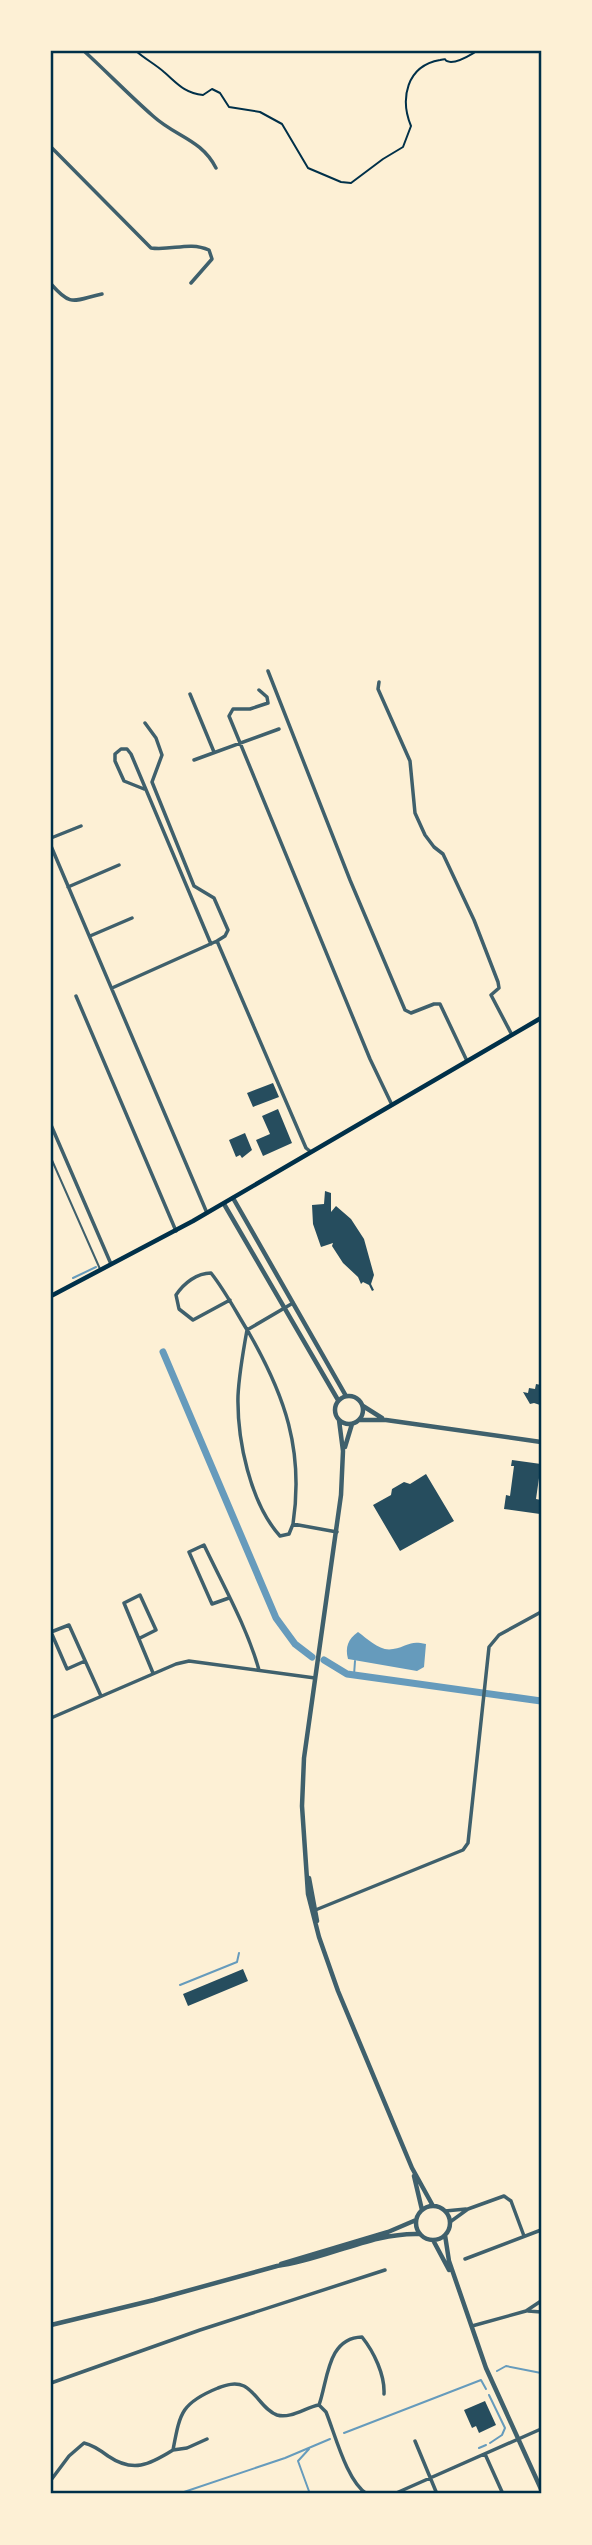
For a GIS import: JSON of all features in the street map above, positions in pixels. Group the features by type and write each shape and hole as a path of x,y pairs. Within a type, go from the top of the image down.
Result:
{"main road":[{"path":"51,1296 112,1266 224,1204 541,1018"}],"street":[{"path":"84,51 153,117 174,133 199,145 209,154 216,168"},
{"path":"51,147 151,248 160,250 199,245 209,250 212,259 210,264 191,283"},
{"path":"51,284 71,302 102,294"},
{"path":"268,671 350,880 405,1010 411,1013 440,1004 467,1061"},
{"path":"379,682 378,689 410,761 415,813 425,835 443,854 468,908 498,982 499,988 491,995 512,1035"},
{"path":"259,690 267,697 268,703 260,707 233,709 229,716 370,1059 392,1105"},
{"path":"190,694 214,752"},
{"path":"112,988 217,941 225,936 228,930 214,898 194,886 189,875 152,782 163,755 156,738 145,723"},
{"path":"194,760 279,729"},
{"path":"144,789 124,781 115,761 115,754 121,749 127,749 131,754 144,782 144,789 211,944"},
{"path":"51,838 81,826"},
{"path":"51,845 207,1213"},
{"path":"68,887 119,865"},
{"path":"90,936 132,918"},
{"path":"217,941 306,1148 312,1153"},
{"path":"76,996 176,1231"},
{"path":"51,1125 112,1266"},
{"path":"233,1198 346,1396"},
{"path":"224,1204 338,1400 335,1413 339,1420 344,1451"},
{"path":"230,1300 193,1320 179,1309 176,1295 181,1287 191,1280 204,1273 211,1273 230,1300 247,1330 277,1384 296,1455 293,1524 289,1534 280,1536 273,1529 254,1494 244,1450 238,1399 239,1373 247,1330 293,1303"},
{"path":"338,1400 346,1396 356,1398 386,1420"},
{"path":"339,1420 352,1424 359,1420 362,1416 362,1405"},
{"path":"359,1420 386,1420 541,1442"},
{"path":"352,1424 344,1451 337,1532 304,1758 302,1806 305,1860 313,1911 338,1991 412,2168 433,2206 445,2211 468,2209"},
{"path":"293,1524 337,1532"},
{"path":"229,1598 212,1604 189,1552 204,1545 229,1598 259,1670"},
{"path":"140,1638 156,1630 140,1595 124,1602 153,1673"},
{"path":"313,1911 463,1850 468,1843 489,1647 493,1640 541,1612"},
{"path":"85,1661 67,1669 51,1632 69,1625 101,1696"},
{"path":"51,1718 153,1673 189,1661 315,1678"},
{"path":"412,2168 422,2210"},
{"path":"524,2236 515,2208 506,2197 498,2197 468,2209 450,2222 445,2235 449,2261 458,2289 492,2381 541,2489"},
{"path":"277,2266 408,2225 416,2220 422,2210 433,2206"},
{"path":"445,2211 450,2222"},
{"path":"416,2220 420,2234"},
{"path":"465,2259 541,2230"},
{"path":"51,2325 389,2237 420,2234 433,2240 458,2289"},
{"path":"433,2240 445,2235"},
{"path":"51,2383 200,2330 385,2270"},
{"path":"472,2326 526,2311 541,2301"},
{"path":"526,2311 541,2312"},
{"path":"319,2405 335,2350 355,2337 362,2337 369,2346 384,2383 384,2394"},
{"path":"173,2450 178,2423 185,2407 195,2398 222,2386 242,2385 278,2415 289,2415 319,2405"},
{"path":"319,2405 326,2412 353,2480 360,2490 367,2494"},
{"path":"394,2494 541,2429"},
{"path":"51,2480 69,2456 84,2443 92,2445 121,2465 134,2467 207,2439"},
{"path":"415,2441 437,2494"},
{"path":"485,2454 503,2494"}],"lane":[{"path":"51,1158 101,1271"}],"path":[{"path":"136,51 163,71 175,85 203,95 212,89 220,93 229,107 260,112 282,124 308,168 341,182 351,183 403,147 411,126 405,113 405,90 418,70 443,59 452,62 465,58 477,51"}],"water":[{"path":"358,1632 383,1649 412,1643 426,1644 424,1667 417,1671 348,1659 348,1644"}],"building":[{"path":"273,1083 279,1097 253,1107 247,1093"},
{"path":"278,1109 292,1143 263,1156 256,1140 270,1134 262,1116"},
{"path":"245,1133 252,1150 242,1158 240,1155 236,1157 229,1140"},
{"path":"325,1191 331,1193 331,1212 336,1206 351,1219 364,1239 374,1275 372,1291 369,1285 363,1282 361,1284 358,1277 343,1263 332,1246 333,1243 321,1247 313,1224 312,1205 324,1204"},
{"path":"536,1384 541,1385 540,1405 530,1404 523,1392 528,1393 529,1388 535,1389"},
{"path":"512,1460 541,1464 536,1499 541,1500 540,1514 504,1509 506,1495 510,1496 514,1466 511,1466"},
{"path":"426,1474 454,1521 400,1551 373,1505 391,1495 392,1489 404,1482 410,1484"},
{"path":"243,1969 248,1981 188,2006 183,1994"},
{"path":"485,2401 496,2425 479,2433 476,2426 472,2428 464,2410"}],"waterway":[{"path":"73,1278 96,1267"},
{"path":"163,1352 276,1618 295,1644 312,1657"},
{"path":"324,1660 347,1674 541,1701"},
{"path":"354,1675 355,1661"},
{"path":"180,1985 237,1962 239,1953"},
{"path":"497,2371 506,2366 541,2373"},
{"path":"344,2433 481,2380 486,2389"},
{"path":"489,2395 505,2428 502,2435 490,2443"},
{"path":"178,2494 285,2458 330,2439"},
{"path":"479,2448 486,2445"},
{"path":"309,2449 298,2461 310,2494"}]}
